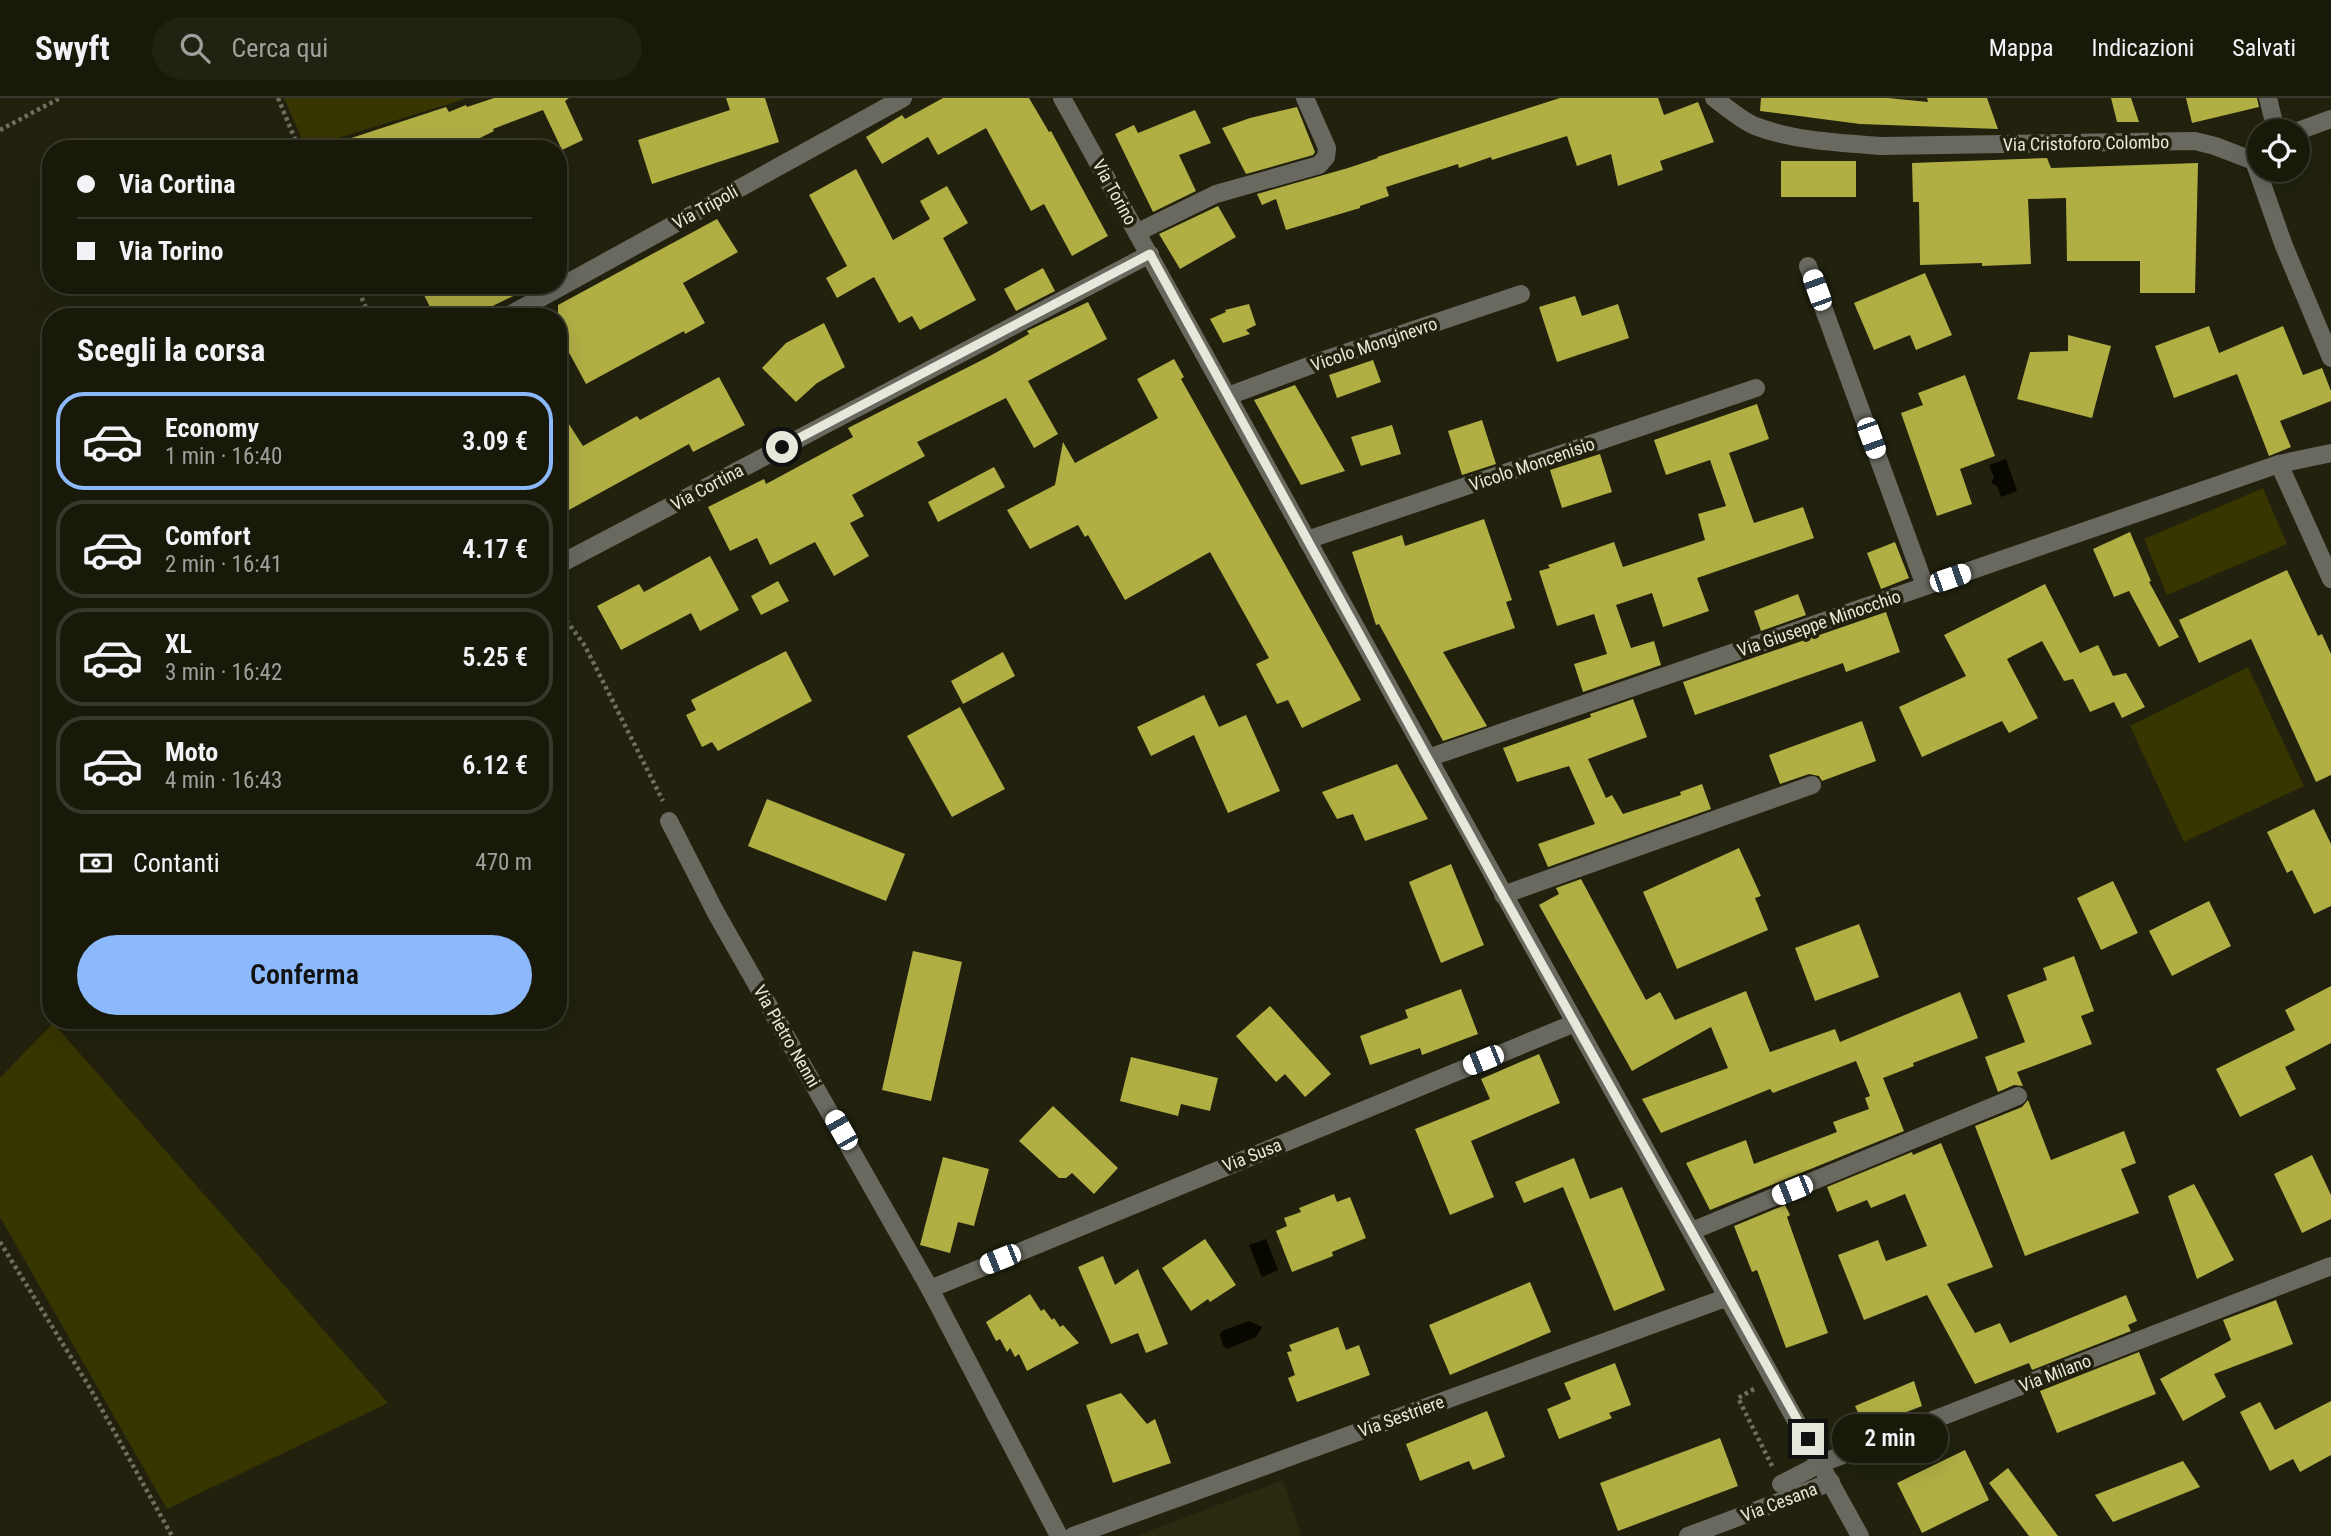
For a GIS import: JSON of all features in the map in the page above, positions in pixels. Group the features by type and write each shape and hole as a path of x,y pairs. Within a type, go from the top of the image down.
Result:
{"street":[{"name":"Via Tripoli","path":"567,283 903,98"},
{"name":"Via Torino","path":"1062,98 1503,895 1822,1463 1860,1536"},
{"path":"1138,232 1216,194 1319,165 1326,158 1327,148 1305,98"},
{"name":"Via Cristoforo Colombo","path":"1714,98 1755,125 1809,139 1839,143 1882,146 2195,141 2247,156"},
{"path":"2268,98 2273,119"},
{"path":"2310,127 2331,119"},
{"name":"Via Cristoforo Colombo","path":"2263,182 2284,246 2331,358"},
{"name":"Via Cortina","path":"567,560 1150,254"},
{"path":"1808,266 1925,586"},
{"name":"Via Tripoli","path":"522,308 548,294"},
{"name":"Vicolo Monginevro","path":"1228,396 1330,358 1521,294"},
{"name":"Vicolo Moncenisio","path":"1307,540 1756,388"},
{"name":"Via Giuseppe Minocchio","path":"1428,758 2279,464 2331,453"},
{"path":"2279,464 2331,579"},
{"path":"1503,895 1812,785"},
{"name":"Via Pietro Nenni","path":"669,821 716,913 930,1289 1059,1536"},
{"name":"Via Susa","path":"930,1289 1575,1023"},
{"path":"1692,1231 2018,1097"},
{"name":"Via Milano","path":"1782,1484 1822,1463 2331,1266"},
{"name":"Via Sestriere","path":"1073,1536 1728,1297"},
{"name":"Via Cesana","path":"1688,1536 1831,1482"}],"path":[{"path":"0,130 60,98"},
{"path":"278,98 295,140"},
{"path":"567,621 585,646 619,717 645,762 664,802 669,821"},
{"path":"0,1242 90,1388 172,1536"},
{"path":"1758,1387 1738,1398 1782,1484"}],"shaded area":[{"path":"284,98 468,98 332,140 302,140"},
{"path":"2006,459 2017,491 2001,497 1997,486 1991,483 1994,477 1989,465"},
{"path":"2263,488 2287,544 2167,595 2144,539"},
{"path":"2248,667 2304,786 2184,842 2130,726"},
{"path":"47,1029 58,1029 388,1403 167,1509 0,1217 0,1078"},
{"path":"1266,1239 1278,1270 1262,1277 1249,1245"},
{"path":"1249,1321 1262,1327 1256,1337 1227,1349 1220,1335 1222,1331"},
{"path":"1283,1480 1302,1536 1136,1536"}],"building":[{"path":"494,98 569,98 565,101 583,140 567,148 567,140 557,140 543,110 493,129 494,131 476,140 345,140 446,107 449,112 466,105 467,107"},
{"path":"726,98 765,98 779,142 652,184 638,140 730,110"},
{"path":"943,98 1029,98 1049,132 1051,131 1108,236 1072,256 1044,204 1031,211 986,128 938,155 928,137 882,164 866,137 902,115 905,119"},
{"path":"1560,98 1658,98 1664,115 1698,102 1714,142 1660,161 1663,170 1618,186 1611,154 1577,166 1567,136 1492,160 1491,157 1459,168 1458,164 1386,187 1389,196 1360,208 1286,230 1276,199 1262,205 1257,194 1348,168"},
{"path":"1761,98 1888,98 1928,102 1927,98 1987,98 1998,129 1860,124 1760,111"},
{"path":"2111,98 2131,98 2139,122 2117,122"},
{"path":"2186,98 2257,98 2259,107 2192,123"},
{"path":"1297,107 1315,152 1313,155 1246,174 1222,128"},
{"path":"1195,110 1211,143 1179,155 1196,191 1153,212 1115,134 1134,125 1138,133"},
{"path":"2047,158 2051,168 2198,163 2195,293 2140,293 2140,261 2067,261 2066,198 2028,199 2031,264 1920,265 1919,202 1913,202 1912,163"},
{"path":"1781,161 1856,161 1856,197 1781,197"},
{"path":"856,169 893,240 930,219 920,201 947,186 968,223 943,238 976,300 920,330 912,316 899,323 874,277 837,298 826,278 847,266 809,195"},
{"path":"1218,206 1236,237 1180,269 1159,234"},
{"path":"717,219 738,252 683,283 705,323 685,334 684,331 586,384 567,349 567,308 558,308 558,305"},
{"path":"1043,268 1055,291 1016,311 1004,289"},
{"path":"1925,273 1952,335 1916,350 1910,335 1874,350 1854,303"},
{"path":"424,294 517,294 489,308 430,308"},
{"path":"1575,296 1582,316 1618,304 1629,338 1557,362 1539,307"},
{"path":"1088,302 1107,339 1028,381 1058,434 1034,448 1006,398 917,442 925,456 852,495 864,516 850,523 869,556 834,576 815,542 770,565 757,538 730,551 708,507 764,479 766,484 853,437 848,428 988,357 1029,334 1027,331"},
{"path":"1249,304 1256,325 1246,330 1250,334 1223,343 1210,319 1226,312 1225,310"},
{"path":"824,323 845,367 817,383 796,402 762,368 786,343"},
{"path":"2209,326 2219,353 2283,326 2303,375 2322,368 2331,391 2331,401 2280,421 2291,447 2269,456 2237,374 2174,398 2155,346"},
{"path":"2068,335 2111,346 2092,418 2017,399 2030,352 2068,351"},
{"path":"1174,359 1184,377 1181,379 1361,700 1302,728 1288,700 1277,704 1256,664 1269,658 1210,552 1125,600 1088,535 1085,537 1078,525 1030,549 1007,510 1055,485 1063,442 1075,463 1158,418 1137,379"},
{"path":"1373,360 1381,382 1337,398 1329,375"},
{"path":"1965,375 1995,456 1960,469 1972,504 1937,516 1901,413 1923,405 1918,393"},
{"path":"719,377 745,425 693,452 689,444 567,511 567,421 583,446 637,416 640,420"},
{"path":"1295,385 1345,471 1301,485 1254,400"},
{"path":"1757,404 1769,439 1729,453 1754,523 1803,507 1814,538 1697,578 1709,611 1663,627 1652,593 1616,605 1631,648 1654,641 1661,665 1583,692 1574,664 1607,654 1594,614 1557,626 1539,571 1550,568 1548,565 1614,542 1623,567 1705,540 1698,514 1726,506 1710,460 1666,475 1654,440"},
{"path":"1482,420 1496,464 1462,475 1448,431"},
{"path":"1392,425 1401,454 1361,466 1351,437"},
{"path":"1600,454 1612,492 1562,508 1550,470"},
{"path":"994,467 1005,487 938,522 928,502"},
{"path":"1484,519 1512,600 1506,602 1515,628 1443,652 1487,726 1443,741 1379,624 1376,625 1352,552 1402,535 1405,546"},
{"path":"2130,532 2151,581 2149,582 2179,637 2159,647 2129,591 2114,597 2093,549"},
{"path":"1895,542 1909,578 1881,589 1867,553"},
{"path":"710,556 739,610 700,631 691,613 621,650 597,606 639,584 644,592"},
{"path":"2287,570 2318,636 2322,634 2331,654 2331,775 2316,782 2251,639 2199,663 2179,620"},
{"path":"778,581 789,601 761,615 751,596"},
{"path":"2045,584 2080,653 2098,645 2113,676 2126,673 2145,707 2122,718 2114,702 2090,712 2073,679 2064,681 2042,641 2007,659 2038,718 2009,733 2002,721 1922,757 1899,707 1966,676 1944,635"},
{"path":"1798,594 1806,615 1761,631 1754,611"},
{"path":"1886,612 1900,652 1846,672 1843,663 1695,715 1683,682"},
{"path":"786,651 812,701 718,751 712,742 702,747 686,715 696,710 691,700"},
{"path":"1003,652 1015,676 963,704 951,681"},
{"path":"1204,695 1219,727 1246,715 1280,791 1228,813 1194,735 1151,756 1137,727"},
{"path":"1633,699 1647,737 1588,759 1606,798 1612,795 1623,814 1681,795 1680,792 1702,784 1711,809 1548,867 1538,844 1595,824 1569,766 1517,782 1503,748"},
{"path":"960,707 1005,789 952,817 907,736"},
{"path":"1862,721 1876,761 1822,781 1819,776 1809,774 1780,784 1769,755"},
{"path":"1397,764 1428,819 1365,841 1353,814 1337,819 1322,792"},
{"path":"767,799 905,854 886,901 748,846"},
{"path":"2314,809 2331,844 2331,906 2314,914 2292,870 2287,873 2267,832"},
{"path":"1739,848 1761,896 1755,898 1768,930 1677,969 1643,892"},
{"path":"1451,864 1484,945 1441,963 1409,882"},
{"path":"1581,879 1646,1000 1660,992 1675,1020 1746,991 1770,1052 1835,1029 1840,1042 1960,992 1978,1038 1913,1063 1914,1066 1883,1078 1904,1131 1710,1210 1686,1163 1746,1140 1754,1164 1837,1132 1833,1122 1869,1109 1865,1098 1870,1096 1856,1061 1773,1093 1770,1089 1661,1133 1642,1099 1728,1068 1711,1027 1632,1071 1539,905 1559,894 1556,888"},
{"path":"2113,881 2138,933 2101,950 2077,898"},
{"path":"2209,901 2231,946 2172,976 2149,931"},
{"path":"1859,924 1879,977 1815,1001 1795,948"},
{"path":"913,951 962,962 931,1101 882,1090"},
{"path":"2074,956 2094,1011 2081,1016 2092,1044 2017,1072 2023,1086 2014,1085 1998,1092 1985,1057 2025,1042 2007,995 2047,980 2043,968"},
{"path":"2331,986 2331,1043 2285,1067 2296,1089 2240,1117 2216,1069 2295,1030 2285,1010"},
{"path":"1461,989 1478,1034 1422,1055 1420,1048 1370,1065 1360,1036 1408,1018 1405,1010"},
{"path":"1270,1006 1331,1074 1305,1097 1285,1074 1276,1082 1236,1036"},
{"path":"1539,1054 1560,1103 1471,1141 1494,1197 1450,1215 1415,1129 1490,1099 1481,1079"},
{"path":"1131,1057 1218,1078 1210,1111 1181,1104 1178,1116 1120,1101"},
{"path":"2028,1100 2051,1160 2124,1131 2136,1163 2121,1169 2139,1213 2025,1256 1975,1126 2022,1107"},
{"path":"1053,1106 1118,1168 1094,1194 1072,1173 1066,1178 1059,1178 1019,1141"},
{"path":"1941,1143 1993,1267 1947,1284 1975,1333 2000,1323 2010,1343 2126,1295 2137,1321 2128,1325 2131,1331 2032,1370 2029,1363 1975,1384 1927,1295 1864,1320 1838,1255 1878,1240 1886,1261 1927,1246 1905,1194 1871,1208 1867,1200 1837,1212 1827,1187"},
{"path":"2312,1155 2331,1195 2331,1219 2302,1233 2274,1174"},
{"path":"943,1157 989,1169 974,1226 958,1222 950,1253 920,1245"},
{"path":"1574,1158 1590,1199 1622,1187 1665,1290 1614,1311 1563,1187 1524,1203 1515,1182"},
{"path":"2194,1184 2234,1260 2197,1279 2168,1196"},
{"path":"1334,1194 1337,1202 1350,1197 1366,1238 1332,1252 1333,1256 1292,1272 1276,1231 1287,1226 1284,1218 1301,1212 1299,1208"},
{"path":"1785,1205 1828,1333 1786,1348 1757,1270 1752,1272 1734,1226"},
{"path":"1205,1239 1236,1285 1191,1311 1162,1268"},
{"path":"1103,1256 1115,1285 1138,1269 1168,1344 1146,1353 1138,1333 1111,1344 1078,1267"},
{"path":"1530,1282 1551,1332 1450,1375 1429,1325"},
{"path":"1030,1294 1041,1311 1044,1309 1060,1327 1063,1325 1079,1343 1027,1371 1019,1354 1015,1357 1010,1348 1007,1352 1000,1339 996,1341 986,1322"},
{"path":"2276,1300 2293,1344 2214,1374 2226,1397 2183,1421 2160,1379 2231,1340 2223,1320"},
{"path":"1338,1327 1346,1350 1359,1345 1370,1375 1297,1402 1288,1378 1295,1375 1287,1352 1292,1351 1289,1345"},
{"path":"2139,1352 2156,1394 2057,1433 2040,1391"},
{"path":"1615,1363 1631,1405 1609,1413 1612,1418 1559,1439 1547,1409 1571,1399 1564,1383"},
{"path":"1914,1381 1922,1406 1865,1428 1855,1406"},
{"path":"1121,1393 1147,1424 1155,1419 1171,1463 1113,1483 1086,1405"},
{"path":"2331,1401 2331,1455 2300,1472 2293,1459 2270,1471 2240,1412 2260,1402 2275,1430"},
{"path":"1487,1411 1505,1457 1473,1470 1469,1461 1420,1481 1406,1444"},
{"path":"1720,1438 1738,1486 1618,1531 1600,1483"},
{"path":"1965,1450 1989,1500 1922,1533 1897,1483"},
{"path":"2183,1461 2200,1487 2113,1522 2095,1495"},
{"path":"2008,1468 2058,1536 2029,1536 1989,1483"}],"route":[{"path":"782,447 1150,254 1503,895 1808,1439"}]}
